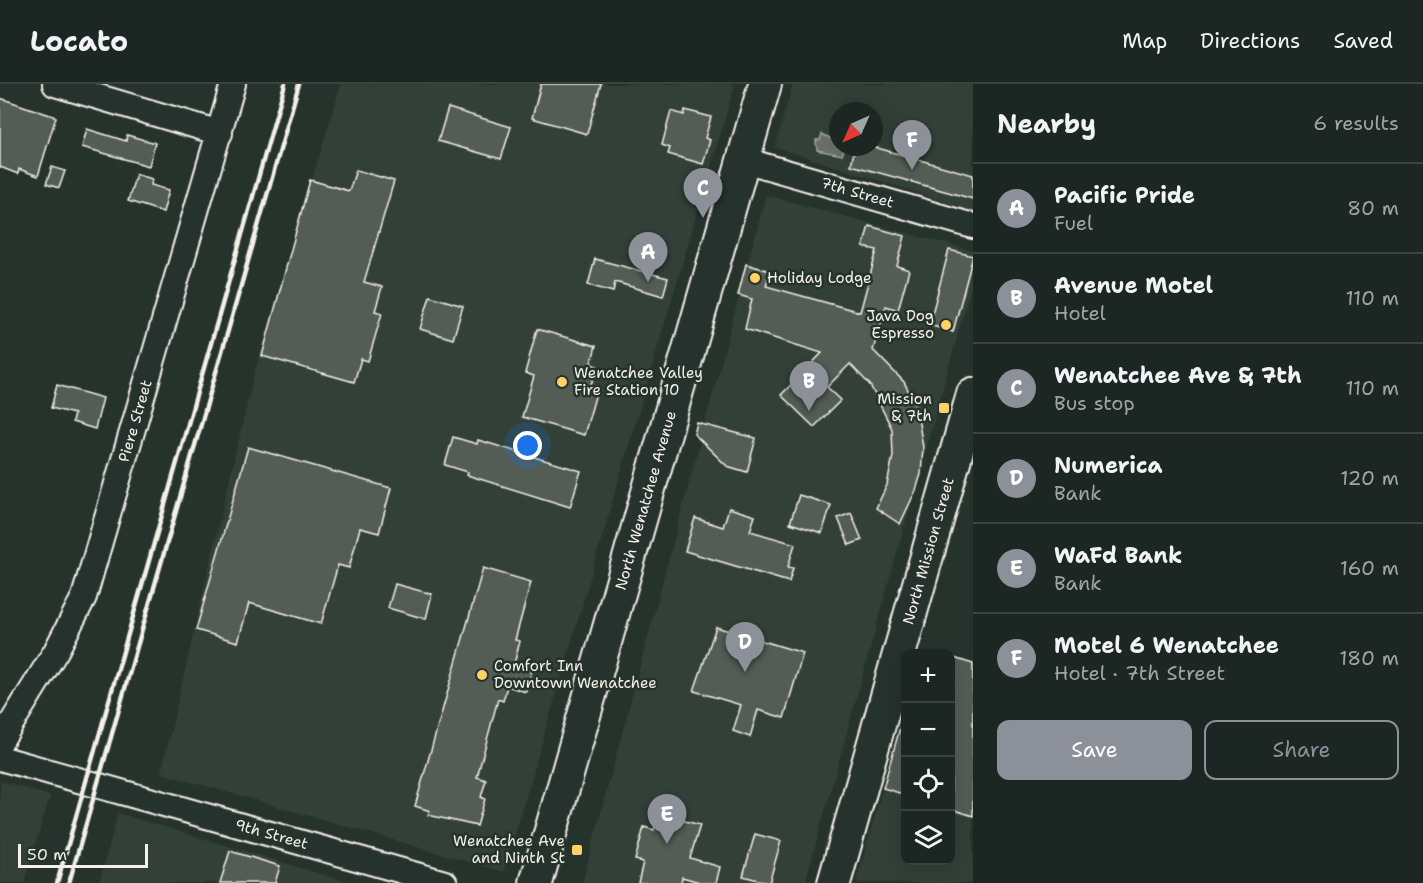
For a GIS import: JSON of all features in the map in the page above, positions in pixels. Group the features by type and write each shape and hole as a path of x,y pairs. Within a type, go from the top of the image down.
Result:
{"main road":[{"name":"North Wenatchee Avenue","path":"536,883 765,84"},
{"name":"North Mission Street","path":"834,883 973,394"}],"street":[{"path":"55,84 219,133"},
{"name":"Piere Street","path":"0,742 56,651 84,597 233,84"},
{"name":"7th Street","path":"744,160 973,226"},
{"name":"9th Street","path":"0,758 445,883"}],"shaded area":[{"path":"341,84 735,84 504,872 161,773 255,370"},
{"path":"793,84 973,84 973,211 775,147"},
{"path":"822,134 829,138 829,152 817,150 816,140 820,140"},
{"path":"766,195 973,251 973,280 805,883 582,883"},
{"path":"955,658 973,664 973,883 856,883 901,723 901,865 955,865"},
{"path":"0,781 50,796 24,883 0,883"},
{"path":"118,813 351,883 99,883"}],"building":[{"path":"541,84 601,84 587,134 532,118"},
{"path":"0,98 56,117 38,176 19,169 18,174 0,167"},
{"path":"448,108 511,127 501,159 438,141"},
{"path":"685,110 711,117 705,138 710,140 703,164 668,154 670,148 662,145 671,111 684,115"},
{"path":"87,129 126,141 127,135 155,143 149,166 82,147"},
{"path":"883,150 973,175 973,199 851,165 853,156 883,156"},
{"path":"52,167 65,171 59,188 46,184"},
{"path":"356,170 394,181 364,282 382,287 375,311 382,313 368,361 361,359 354,382 262,356 310,180 349,191"},
{"path":"136,174 152,179 151,185 169,190 163,212 128,201"},
{"path":"869,226 905,236 897,266 909,270 898,310 886,306 873,350 904,382 916,406 923,447 921,474 900,524 876,508 887,485 893,456 892,429 870,385 850,364 827,387 841,400 814,427 781,395 822,353 745,329 752,299 738,295 746,264 770,271 766,286 860,312 877,250 863,247"},
{"path":"949,250 973,256 953,332 929,325"},
{"path":"595,259 668,278 663,296 615,282 613,292 588,285"},
{"path":"430,296 463,306 453,339 420,329"},
{"name":"Wenatchee Valley Fire Station 10","path":"537,329 596,346 591,364 597,366 590,388 597,390 584,435 522,417 534,376 525,373"},
{"path":"57,385 103,398 95,429 72,422 74,414 51,408"},
{"path":"697,423 756,438 747,472 727,466 694,434"},
{"path":"453,437 477,444 478,440 581,471 570,507 467,475 468,472 445,465"},
{"path":"248,447 391,488 379,533 360,528 349,568 338,565 321,624 249,603 238,642 196,630"},
{"path":"799,495 831,505 822,533 790,523"},
{"path":"729,508 755,516 750,531 795,544 788,567 793,568 789,582 685,551 695,518 723,527"},
{"path":"851,513 862,540 849,545 838,518"},
{"name":"Comfort Inn Downtown Wenatchee","path":"483,568 531,582 515,640 520,641 514,664 532,670 526,692 507,686 503,701 498,699 477,777 486,780 481,797 485,799 477,826 428,815 430,811 415,806"},
{"path":"395,584 432,594 426,619 388,608"},
{"path":"716,627 803,653 784,718 758,710 750,737 733,731 741,705 694,691"},
{"path":"955,658 973,664 973,816 955,810"},
{"path":"901,724 901,793 883,788"},
{"path":"659,814 700,825 690,858 720,867 716,883 703,883 682,877 681,883 638,883 643,862 635,860 644,827 654,830"},
{"path":"755,834 781,841 769,883 743,876"},
{"path":"230,851 280,866 275,883 220,883"}],"railway":[{"path":"57,883 285,84"},
{"path":"69,883 299,84"}],"place":[{"name":"Motel 6 Wenatchee","path":"912,170"},
{"name":"Wenatchee Ave & 7th","path":"703,218"},
{"name":"Holiday Lodge","path":"755,278"},
{"name":"Pacific Pride","path":"648,282"},
{"name":"Java Dog Espresso","path":"946,325"},
{"name":"Wenatchee Valley Fire Station 10","path":"562,382"},
{"name":"Mission & 7th","path":"944,408"},
{"name":"Avenue Motel","path":"809,411"},
{"name":"Numerica","path":"745,672"},
{"name":"Comfort Inn Downtown Wenatchee","path":"482,675"},
{"name":"WaFd Bank","path":"667,844"},
{"name":"Wenatchee Ave and Ninth St","path":"577,850"}]}
